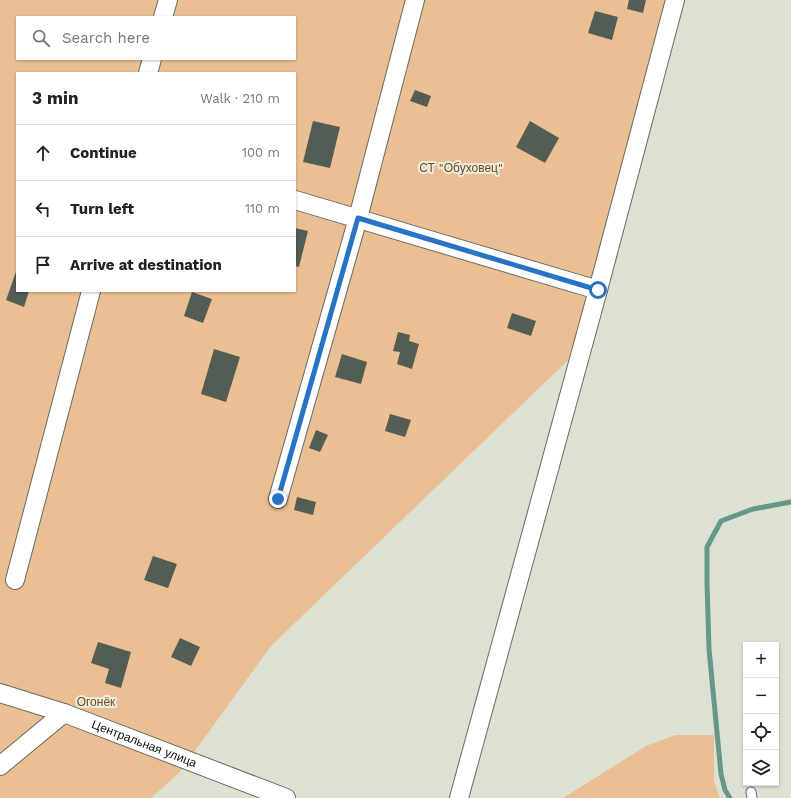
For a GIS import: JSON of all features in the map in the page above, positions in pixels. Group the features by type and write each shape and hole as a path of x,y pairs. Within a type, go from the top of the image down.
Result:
{"street":[{"path":"163,16 168,0"},
{"path":"278,499 358,218 415,0"},
{"path":"459,798 598,290 675,0"},
{"path":"148,72 152,60"},
{"path":"296,200 598,290"},
{"path":"15,580 91,292"},
{"name":"Центральная улица","path":"0,693 64,713 286,798"},
{"path":"0,766 64,713"}],"green space":[{"name":"СТ \"Обуховец\"","path":"0,0 678,0 589,340 271,646 179,773 151,798 0,798"},
{"path":"675,735 714,735 714,782 720,798 563,798 646,746"}],"building":[{"path":"629,0 646,0 643,13 627,9"},
{"path":"595,11 618,17 612,40 588,33"},
{"path":"415,90 431,96 427,107 410,101"},
{"path":"313,121 340,127 330,168 303,162"},
{"path":"530,121 559,138 545,163 516,147"},
{"path":"296,228 308,231 299,267 296,266"},
{"path":"16,272 16,292 29,292 24,307 6,300"},
{"path":"192,292 212,299 203,323 184,316"},
{"path":"512,313 536,321 531,336 507,328"},
{"path":"398,332 410,335 409,341 419,344 412,369 397,364 400,352 393,351"},
{"path":"214,349 240,357 226,402 201,394"},
{"path":"342,354 367,362 361,384 335,377"},
{"path":"390,414 411,420 405,437 385,431"},
{"path":"316,430 328,435 320,452 309,448"},
{"path":"297,497 316,502 313,515 294,510"},
{"path":"153,556 177,564 168,588 144,580"},
{"path":"180,638 200,647 191,666 171,657"},
{"path":"98,642 131,652 121,688 105,683 109,669 91,663"}],"waterway":[{"path":"730,798 725,790 721,774 709,649 707,547 721,521 753,509 791,502"}],"route":[{"path":"278,499 358,218 598,290"}],"park label":[{"name":"Огонёк","path":"96,702"}]}
